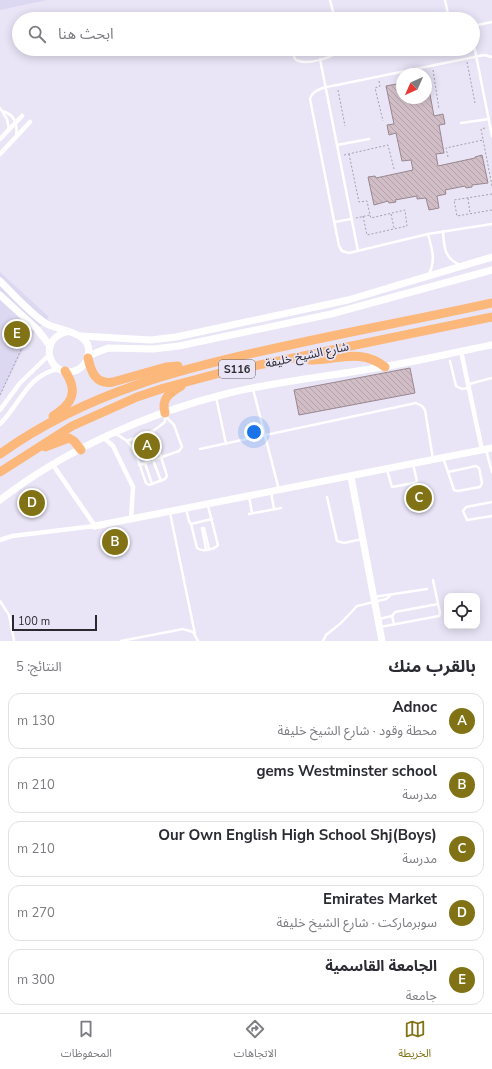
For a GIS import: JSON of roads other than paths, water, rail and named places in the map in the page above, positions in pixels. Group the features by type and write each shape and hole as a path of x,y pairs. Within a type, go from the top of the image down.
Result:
{"highway":[{"name":"شارع الشيخ خليفة","path":"0,454 36,430 122,390 193,366 492,303"},
{"name":"شارع الشيخ خليفة","path":"0,472 72,426 150,392 220,372 299,358 372,341 492,317"},
{"path":"299,358 312,360 359,355 372,359 384,367"},
{"path":"88,357 90,370 94,377 101,382 109,383 166,367 193,366"},
{"path":"36,430 46,420 63,409 71,398 72,384 62,370"},
{"path":"165,414 163,405 166,396 190,380"},
{"path":"38,447 48,446 69,438 74,441 81,450"}],"street":[{"path":"0,139 22,116"},
{"path":"0,154 30,122"},
{"path":"0,281 44,322 66,332 81,336 151,340 168,338 348,300 492,257"},
{"path":"88,357 108,348 153,350 175,347 331,314 492,270"},
{"path":"0,295 41,333 50,346"},
{"path":"331,314 329,312 330,308 348,300"},
{"path":"62,370 51,360 49,355 50,346 56,337 66,332"},
{"path":"0,424 38,377 51,370 76,370 81,368 88,357 88,345 81,336"},
{"path":"0,500 53,465 104,438 165,414 216,397 253,389 384,367 492,345"},
{"path":"0,540 12,536 94,526 351,477 487,449 469,386 461,351"},
{"path":"0,410 20,383 49,355"},
{"path":"104,438 113,446 132,484 134,495 130,512 131,519"},
{"path":"53,465 94,526"},
{"path":"351,477 382,641"}],"lane":[{"path":"330,0 333,12"},
{"path":"445,0 448,12"},
{"path":"480,25 492,22"},
{"path":"492,57 484,55 467,58 326,87 313,92 310,99 340,248 346,253 443,231 492,224"},
{"path":"293,56 299,62 333,56"},
{"path":"476,57 492,136"},
{"path":"320,59 358,251"},
{"path":"0,108 8,122 8,130"},
{"path":"3,111 10,114 16,123 15,137"},
{"path":"461,123 488,119"},
{"path":"337,145 369,139"},
{"path":"335,222 351,219"},
{"path":"443,231 446,253 453,262 464,266"},
{"path":"428,234 433,256 433,266 428,277"},
{"path":"450,361 456,386 462,389 492,378"},
{"path":"253,389 279,490"},
{"path":"216,397 226,444"},
{"path":"200,449 416,403 422,406 425,410 433,460"},
{"path":"127,441 153,431 164,424 165,414"},
{"path":"139,465 179,450 182,445 174,425 165,414"},
{"path":"113,434 127,441 135,454 146,483 152,484 161,481 167,476 153,431"},
{"path":"132,448 155,438"},
{"path":"135,454 157,446"},
{"path":"487,449 492,472"},
{"path":"443,458 452,487 455,491 481,486 478,466 448,472"},
{"path":"153,460 161,481"},
{"path":"145,463 152,484"},
{"path":"387,469 391,485 395,487 416,482 413,464"},
{"path":"271,492 274,509"},
{"path":"250,496 252,513"},
{"path":"327,497 337,541 344,543 363,539"},
{"path":"492,502 466,507 463,511 465,518 468,520 492,516"},
{"path":"186,508 197,548 200,550 216,548 218,545 208,504"},
{"path":"249,514 281,508"},
{"path":"170,511 195,634 198,641"},
{"path":"191,524 212,519"},
{"path":"203,528 208,549"},
{"path":"380,627 438,617 440,614 433,580"},
{"path":"323,641 326,634 341,623 357,606 386,594 390,596 427,588"},
{"path":"0,601 10,615 14,640"},
{"path":"378,619 392,616 395,612 438,604"},
{"path":"392,616 394,624"},
{"path":"121,641 183,629 195,634"}],"place":[{"name":"الجامعة القاسمية","path":"17,334"},
{"name":"Adnoc","path":"147,446"},
{"name":"Our Own English High School Shj(Boys)","path":"419,498"},
{"name":"Emirates Market","path":"32,503"},
{"name":"gems Westminster school","path":"115,542"}]}
